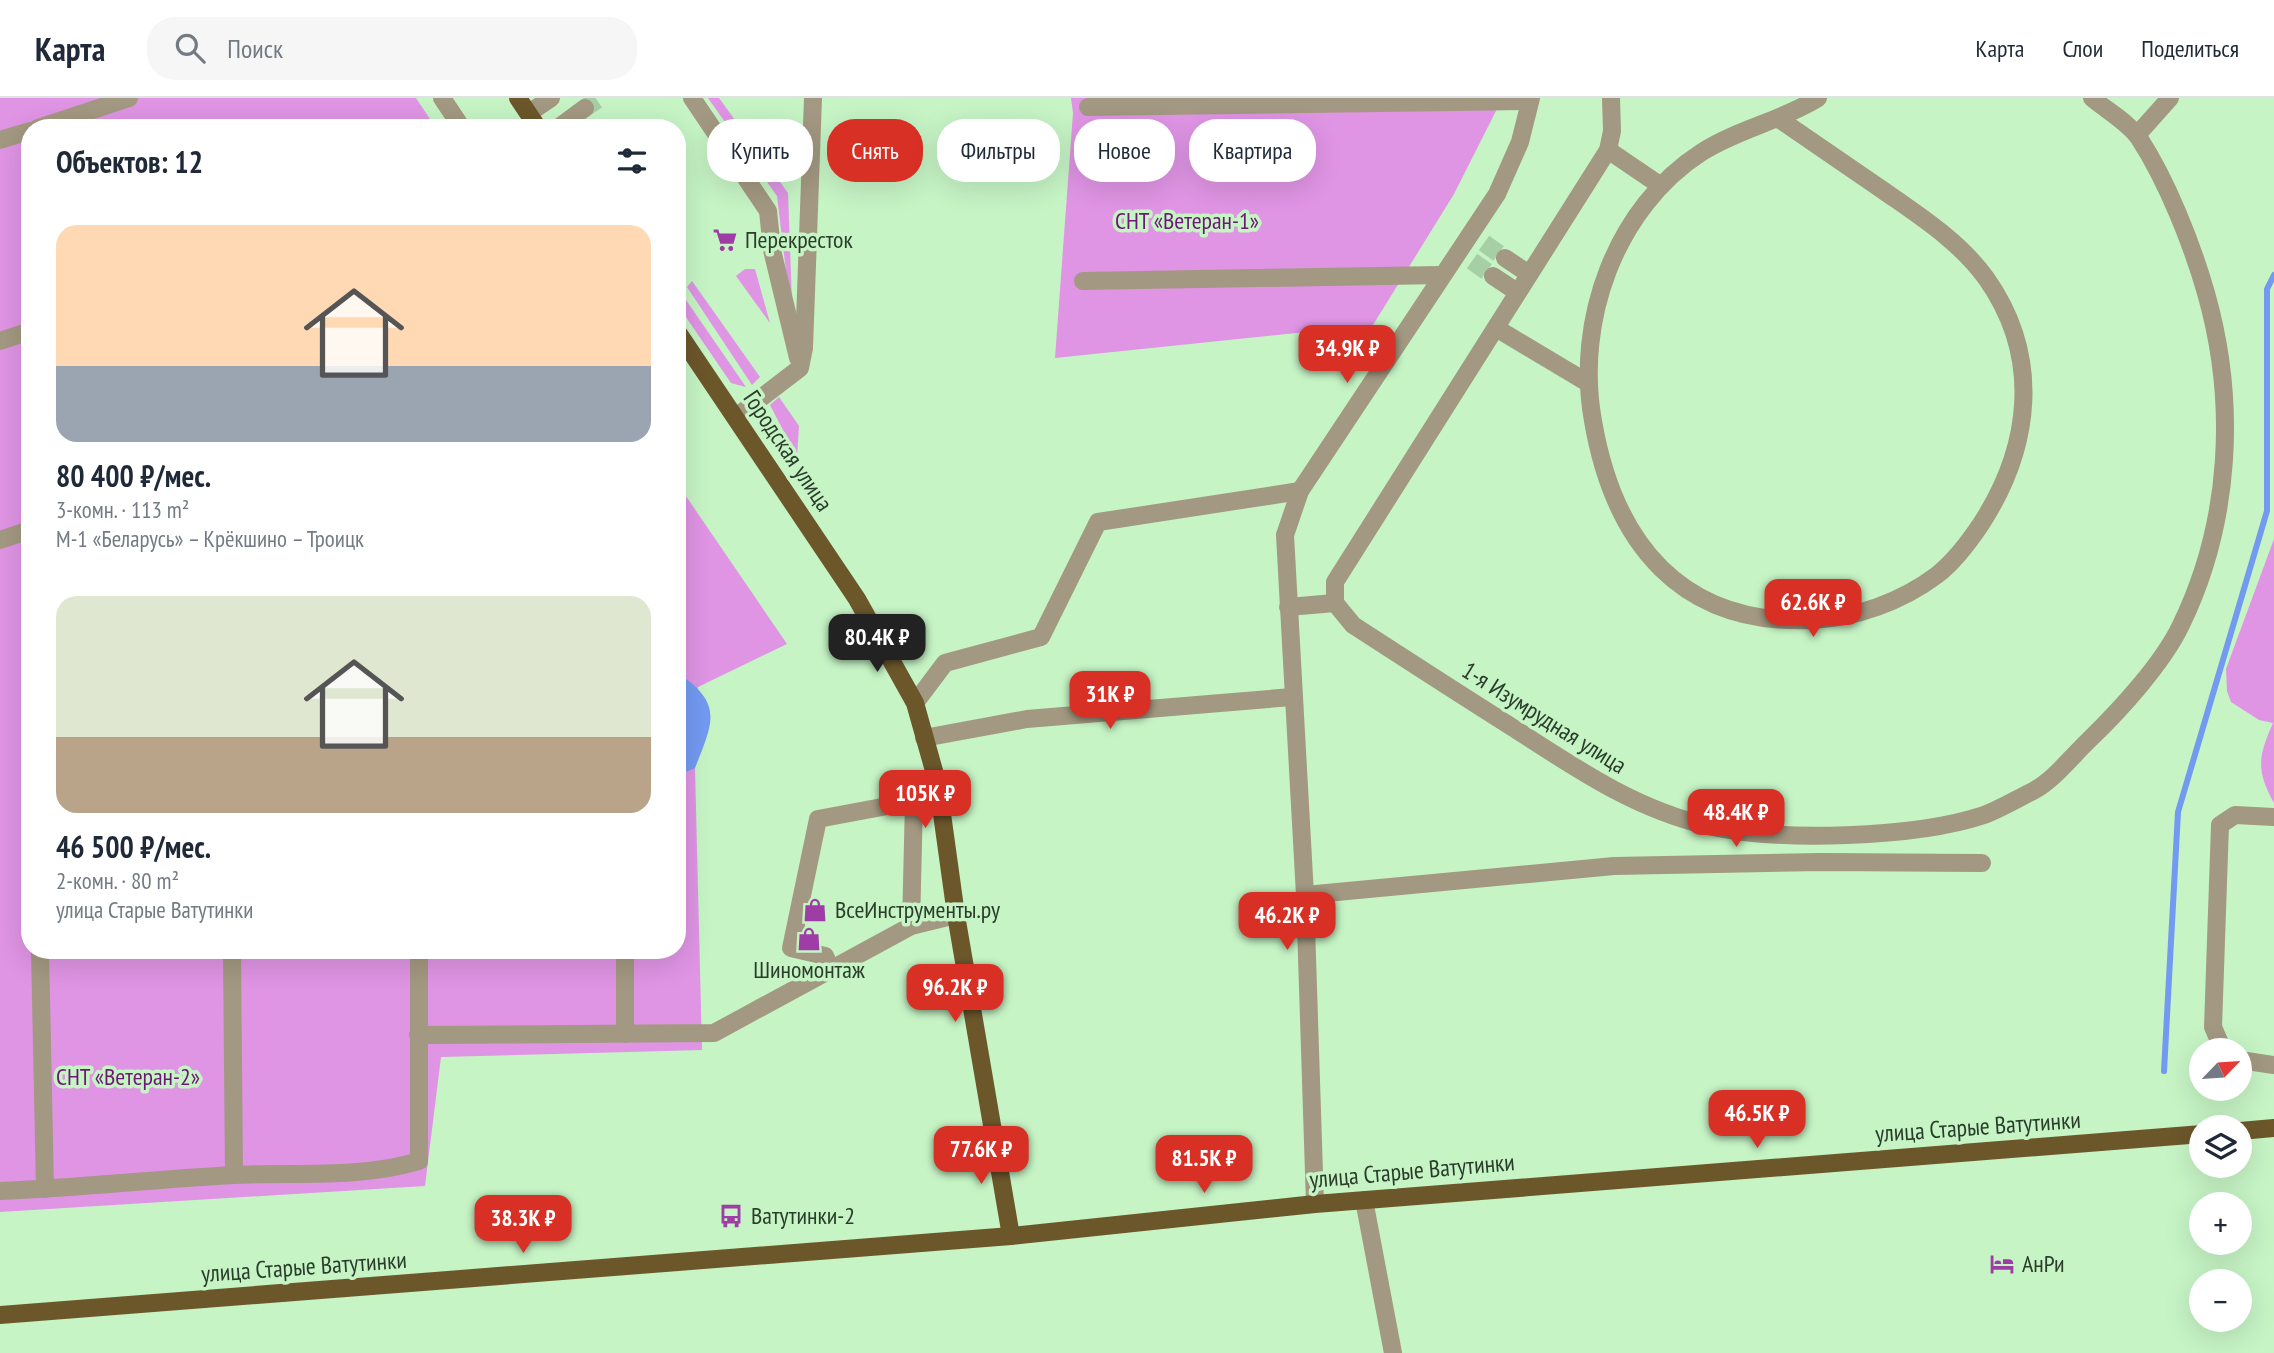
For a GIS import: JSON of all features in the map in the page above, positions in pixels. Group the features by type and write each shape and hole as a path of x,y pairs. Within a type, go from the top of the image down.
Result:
{"main road":[{"name":"Городская улица","path":"686,344 857,599 915,703 938,785 956,915 1011,1236"},
{"path":"2252,1130 2274,1128"},
{"name":"улица Старые Ватутинки","path":"0,1315 1011,1236 1315,1204 2189,1135"}],"street":[{"path":"65,119 129,98"},
{"path":"442,98 456,119"},
{"path":"528,113 551,98"},
{"path":"692,98 768,211 772,250 800,368"},
{"path":"736,417 800,368 804,334 813,98"},
{"path":"1288,607 1335,603 1335,582 1608,150 1612,131 1612,98"},
{"path":"1779,119 1951,239 1987,280 2006,312 2017,341 2023,375 2024,401 2020,435 2011,469 1967,544 1938,574 1909,592 1875,608 1835,619 1758,619 1719,607 1688,592 1662,571 1632,533 1597,447 1588,383 1590,342 1597,302 1630,225 1661,186 1703,152 1737,134 1779,119 1818,98"},
{"name":"1-я Изумрудная улица","path":"1335,603 1353,625 1608,789 1659,812 1710,827 1762,834 1848,834 1923,828 1984,815 2038,789 2126,705 2180,627 2207,558 2225,473 2223,366 2192,244 2137,135 2091,98"},
{"path":"2137,135 2170,98"},
{"path":"1088,107 1530,100 1508,171 1477,238 1465,256 1442,275 1300,491 1285,534 1305,895 1315,1204"},
{"path":"570,119 585,108"},
{"path":"0,140 21,134"},
{"path":"1608,150 1661,186"},
{"path":"1505,258 1529,274"},
{"path":"1083,281 1442,275"},
{"path":"1493,275 1517,292"},
{"path":"1496,328 1588,383"},
{"path":"0,341 21,334"},
{"path":"915,703 945,663 1041,636 1098,522 1300,491"},
{"path":"0,540 21,533"},
{"path":"925,738 1027,719 1292,698"},
{"path":"830,967 824,956 791,948 818,819 914,802 938,785"},
{"path":"911,926 914,802"},
{"path":"2218,1038 2213,1027 2220,825 2235,815 2274,817"},
{"path":"1305,895 1614,866 1821,862 1982,863"},
{"path":"418,1035 715,1033 830,967 911,926 956,915"},
{"path":"40,959 45,1189"},
{"path":"232,959 234,1175"},
{"path":"0,1191 234,1175 359,1171 395,1168 419,1161 419,959"},
{"path":"625,959 625,1034"},
{"path":"2252,1062 2274,1065"},
{"path":"1364,1200 1394,1353"}],"green space":[{"name":"СНТ «Ветеран-2»","path":"0,98 416,98 430,119 21,119 21,959 686,959 686,496 787,644 698,687 695,768 702,1050 441,1057 425,1186 0,1212"},
{"path":"708,98 719,98 734,119 723,119"},
{"name":"СНТ «Ветеран-1»","path":"1071,98 1501,98 1454,194 1373,325 1055,358 1073,113"},
{"path":"767,182 780,182 788,193 793,329 777,196"},
{"path":"745,269 755,269 770,323 736,276"},
{"path":"692,281 760,377 752,385 687,287"},
{"path":"686,300 746,387 731,383 686,317"},
{"path":"779,397 799,426 797,457 770,405"},
{"path":"2274,539 2274,803 2264,781 2261,763 2264,745 2273,723 2259,720 2231,702 2227,691 2226,669"}],"water":[{"path":"686,679 702,694 710,714 707,737 695,768 686,772"}],"waterway":[{"path":"2164,1071 2178,812 2267,511 2267,289 2274,275"}],"tunnel":[{"path":"585,108 597,100"},
{"path":"1484,243 1505,258"},
{"path":"1472,261 1493,276"}],"place":[{"name":"Перекресток","path":"725,240"},
{"name":"ВсеИнструменты.ру","path":"815,910"},
{"name":"Шиномонтаж","path":"809,939"},
{"name":"Ватутинки-2","path":"731,1216"},
{"name":"АнРи","path":"2002,1264"}]}
